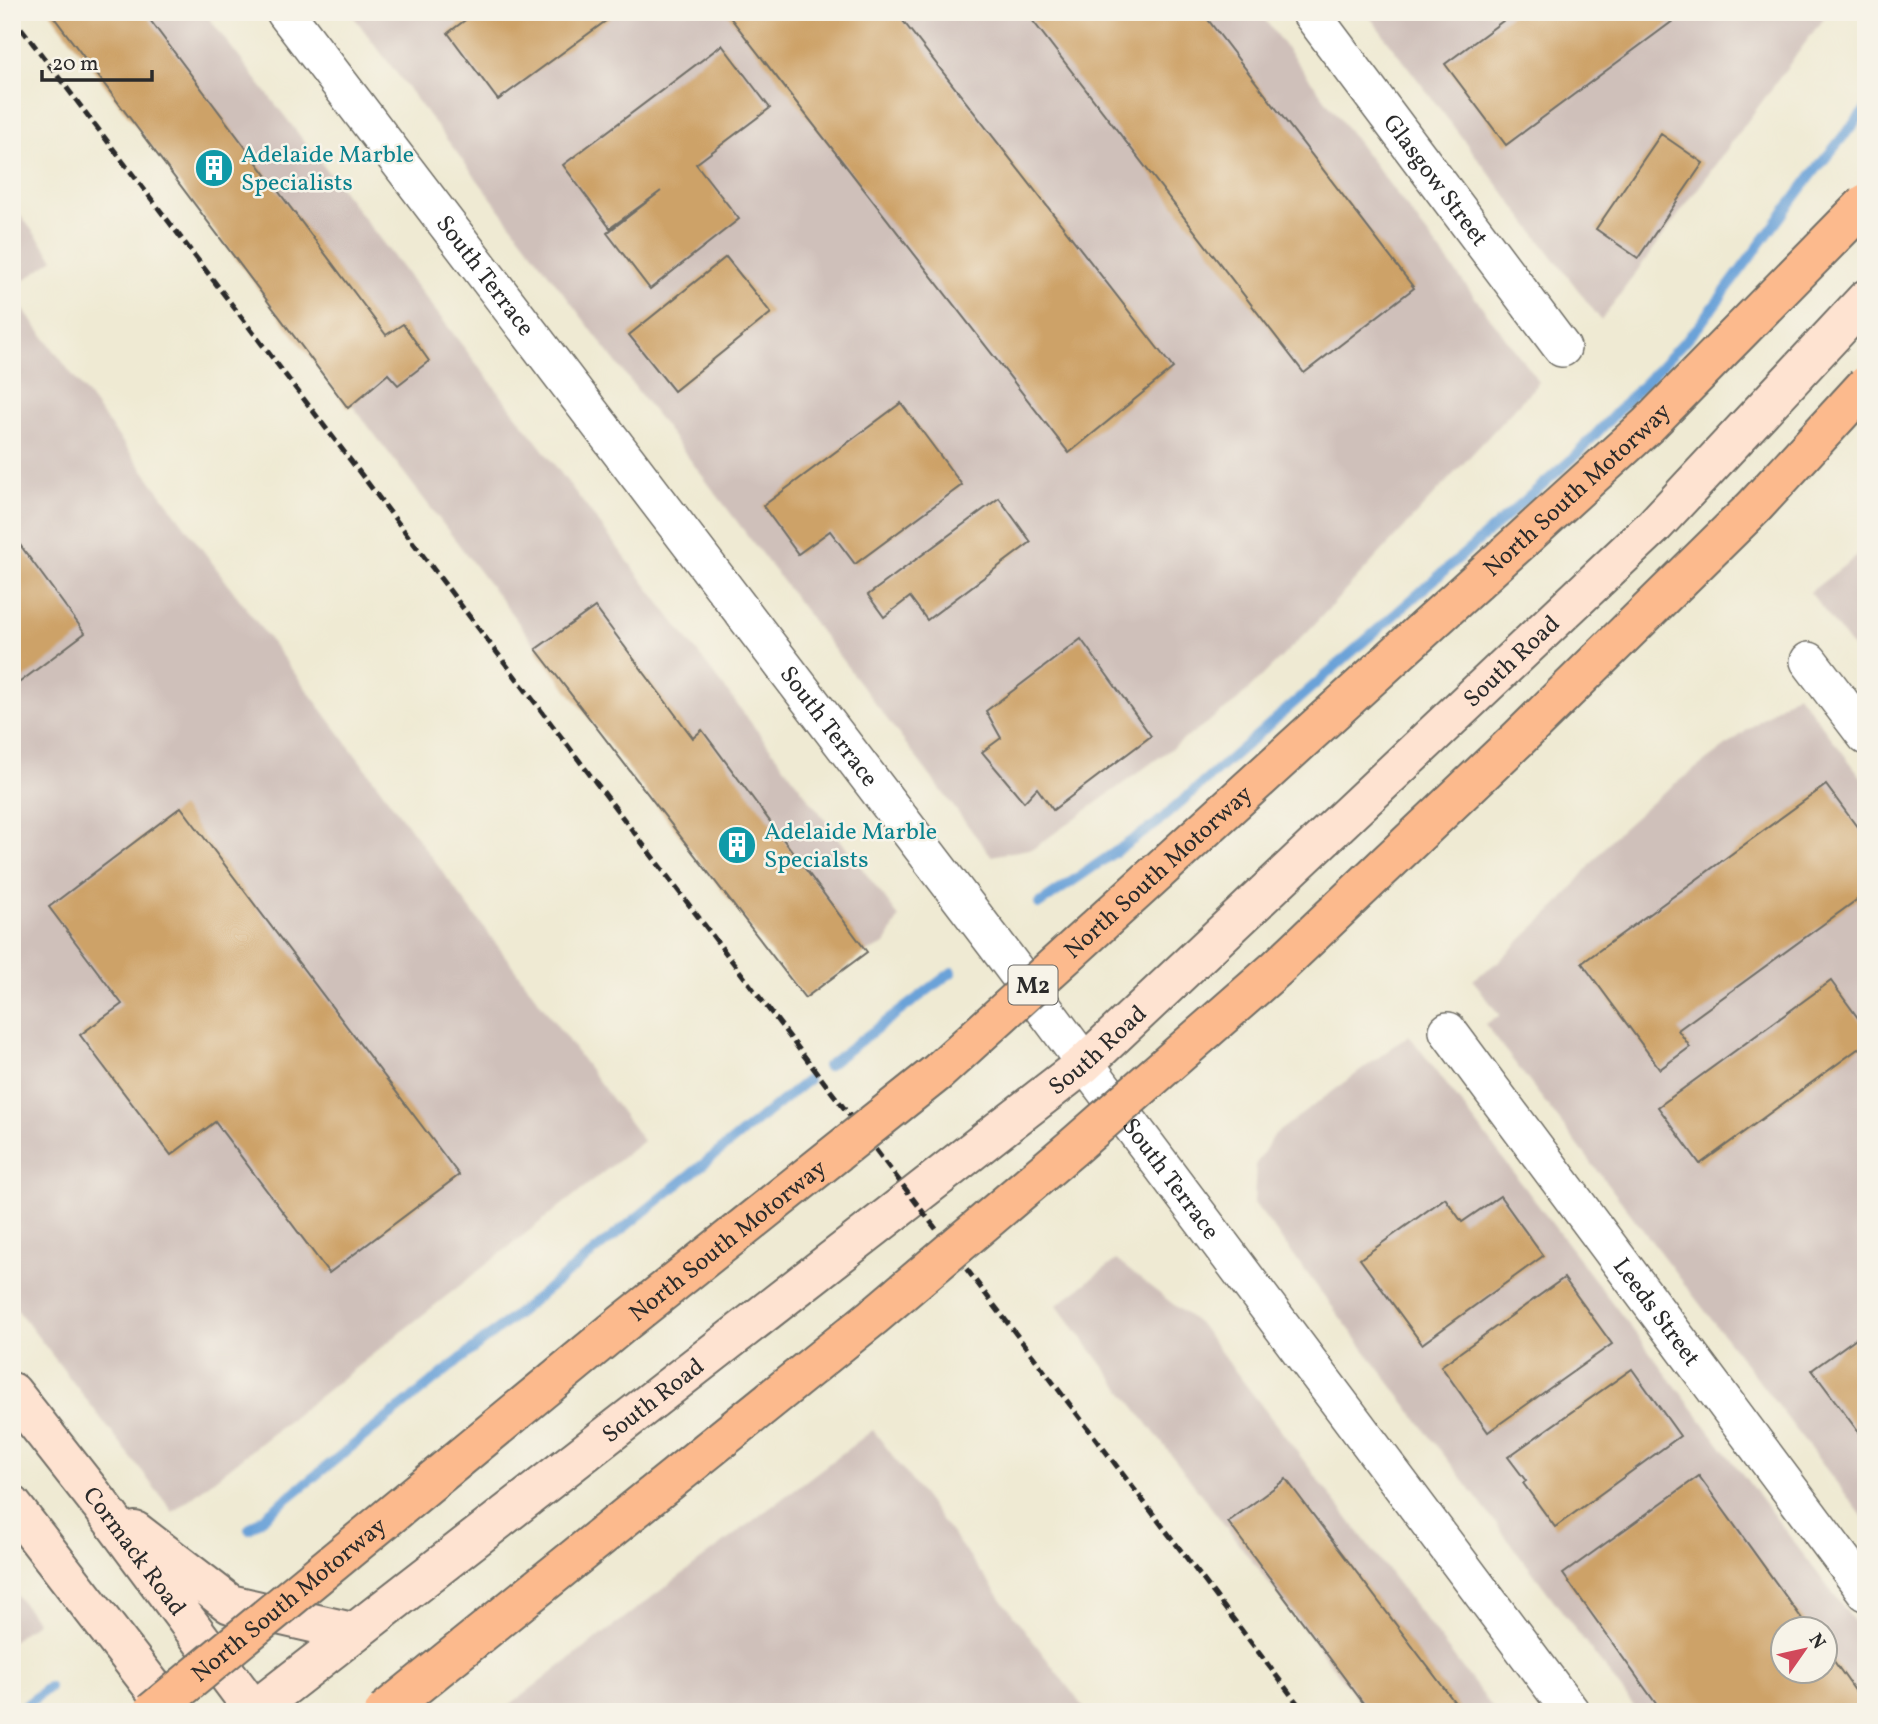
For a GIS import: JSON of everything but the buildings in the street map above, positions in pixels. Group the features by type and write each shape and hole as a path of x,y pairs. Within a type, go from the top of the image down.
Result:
{"highway":[{"name":"North South Motorway","path":"152,1712 621,1325 938,1072 1648,425 1866,204"},
{"path":"384,1712 873,1317 1072,1148 1276,969 1518,739 1744,517 1866,385"}],"main road":[{"name":"South Road","path":"254,1711 352,1632 675,1385 913,1196 1084,1065 1654,526 1866,299"},
{"name":"Cormack Road","path":"12,1392 100,1504 254,1711"},
{"path":"100,1504 230,1604 352,1632"},
{"path":"12,1505 172,1712"}],"street":[{"name":"South Terrace","path":"285,12 994,942 1571,1712"},
{"name":"Glasgow Street","path":"1310,12 1562,348"},
{"path":"1810,661 1866,736"},
{"name":"Leeds Street","path":"1448,1031 1866,1592"}],"shaded area":[{"path":"52,12 204,12 531,434 899,917 885,944 867,952 805,998"},
{"path":"350,12 1259,12 1539,382 1308,631 1237,701 1034,848 991,856"},
{"path":"1366,12 1828,12 1601,320"},
{"path":"12,204 54,259 12,289"},
{"path":"12,294 643,1141 173,1512 12,1303"},
{"path":"1866,549 1866,666 1810,592"},
{"path":"1797,693 1866,783 1866,1521 1485,1024 1500,1016 1473,980 1499,961 1559,904 1613,837 1660,795"},
{"path":"1409,1035 1866,1637 1866,1712 1638,1712 1254,1203 1256,1164 1275,1134"},
{"path":"1116,1260 1200,1325 1496,1712 1367,1712 1057,1305"},
{"path":"873,1430 1087,1712 501,1712 504,1709"},
{"path":"12,1589 37,1622 12,1641"}],"waterway":[{"path":"1039,904 1156,824 1573,458 1699,326 1814,172 1866,109"},
{"path":"827,1066 952,972"},
{"path":"249,1529 808,1080"},
{"path":"18,1712 49,1687"}],"railway":[{"path":"12,16 1304,1712"}],"place":[{"name":"Adelaide Marble Specialists","path":"214,168"},
{"name":"Adelaide Marble Specialsts","path":"737,845"}]}
